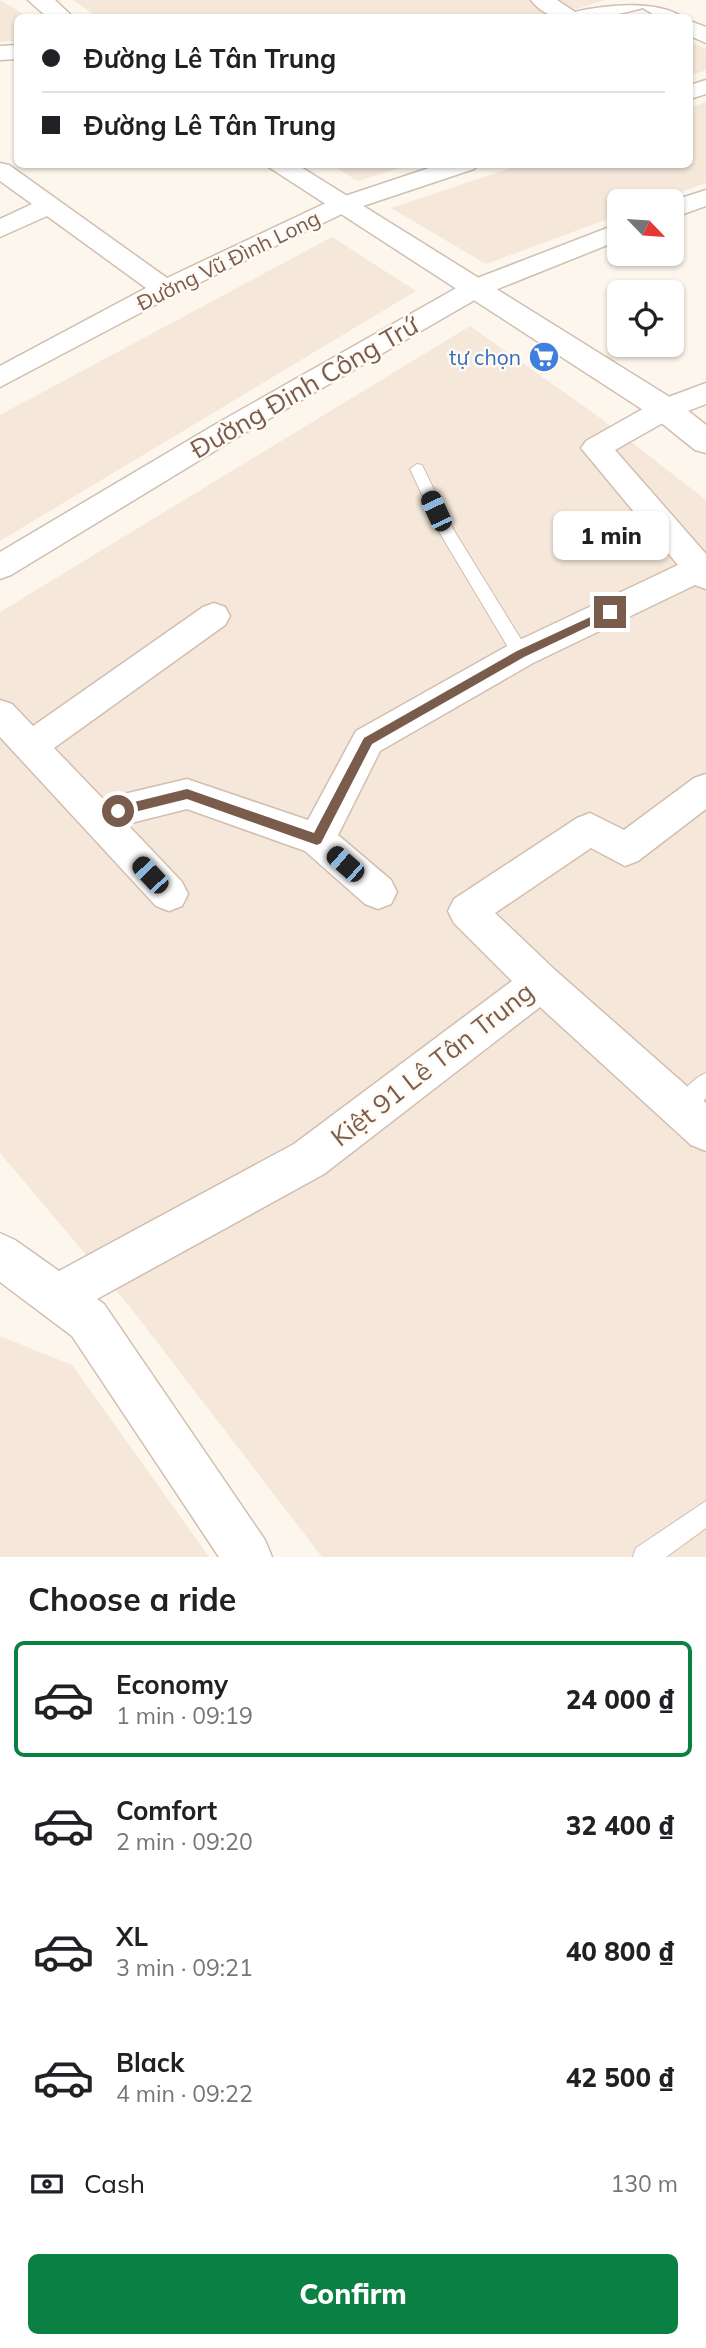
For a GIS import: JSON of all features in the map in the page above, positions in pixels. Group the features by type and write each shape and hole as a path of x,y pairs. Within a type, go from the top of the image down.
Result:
{"street":[{"path":"40,0 58,14"},
{"path":"542,0 566,14"},
{"path":"590,14 648,0 668,14"},
{"path":"283,168 339,206 476,288 665,409 706,442"},
{"name":"Đường Vũ Đình Long","path":"0,379 165,289 339,206 454,168"},
{"path":"0,170 165,289"},
{"path":"684,205 706,197"},
{"path":"0,229 48,206"},
{"name":"Đường Đinh Công Trứ","path":"0,567 226,431 476,288 607,236"},
{"path":"317,839 368,741 521,654 703,571 596,448 665,409 706,393"},
{"path":"31,746 214,616"},
{"path":"0,714 169,894"},
{"name":"Kiệt 91 Lê Tân Trung","path":"56,1297 309,1159 541,983 467,911 590,829 625,850 706,789"},
{"path":"95,817 187,794 317,839 378,892"},
{"path":"541,983 698,1107"},
{"path":"2,1259 88,1320 248,1557"}],"lane":[{"path":"417,469 446,531 521,654"},
{"path":"645,1557 706,1513"}],"shaded area":[{"path":"0,0 23,14 14,14 14,41 0,42"},
{"path":"73,0 605,0 552,14 93,14"},
{"path":"693,42 706,49 706,70 693,75"},
{"path":"706,102 706,183 684,191 607,189 607,219 486,264 391,208 511,168 693,168 693,107"},
{"path":"336,168 399,168 358,181"},
{"path":"332,237 416,291 0,541 0,415"},
{"path":"470,326 595,414 706,500 706,1557 322,1557 130,1307 0,1153 0,612"},
{"path":"0,1336 72,1365 209,1557 0,1557"}],"place":[{"name":"tự chọn","path":"544,357"}],"route":[{"path":"118,811 187,794 317,839 368,741 521,654 610,612"}]}
